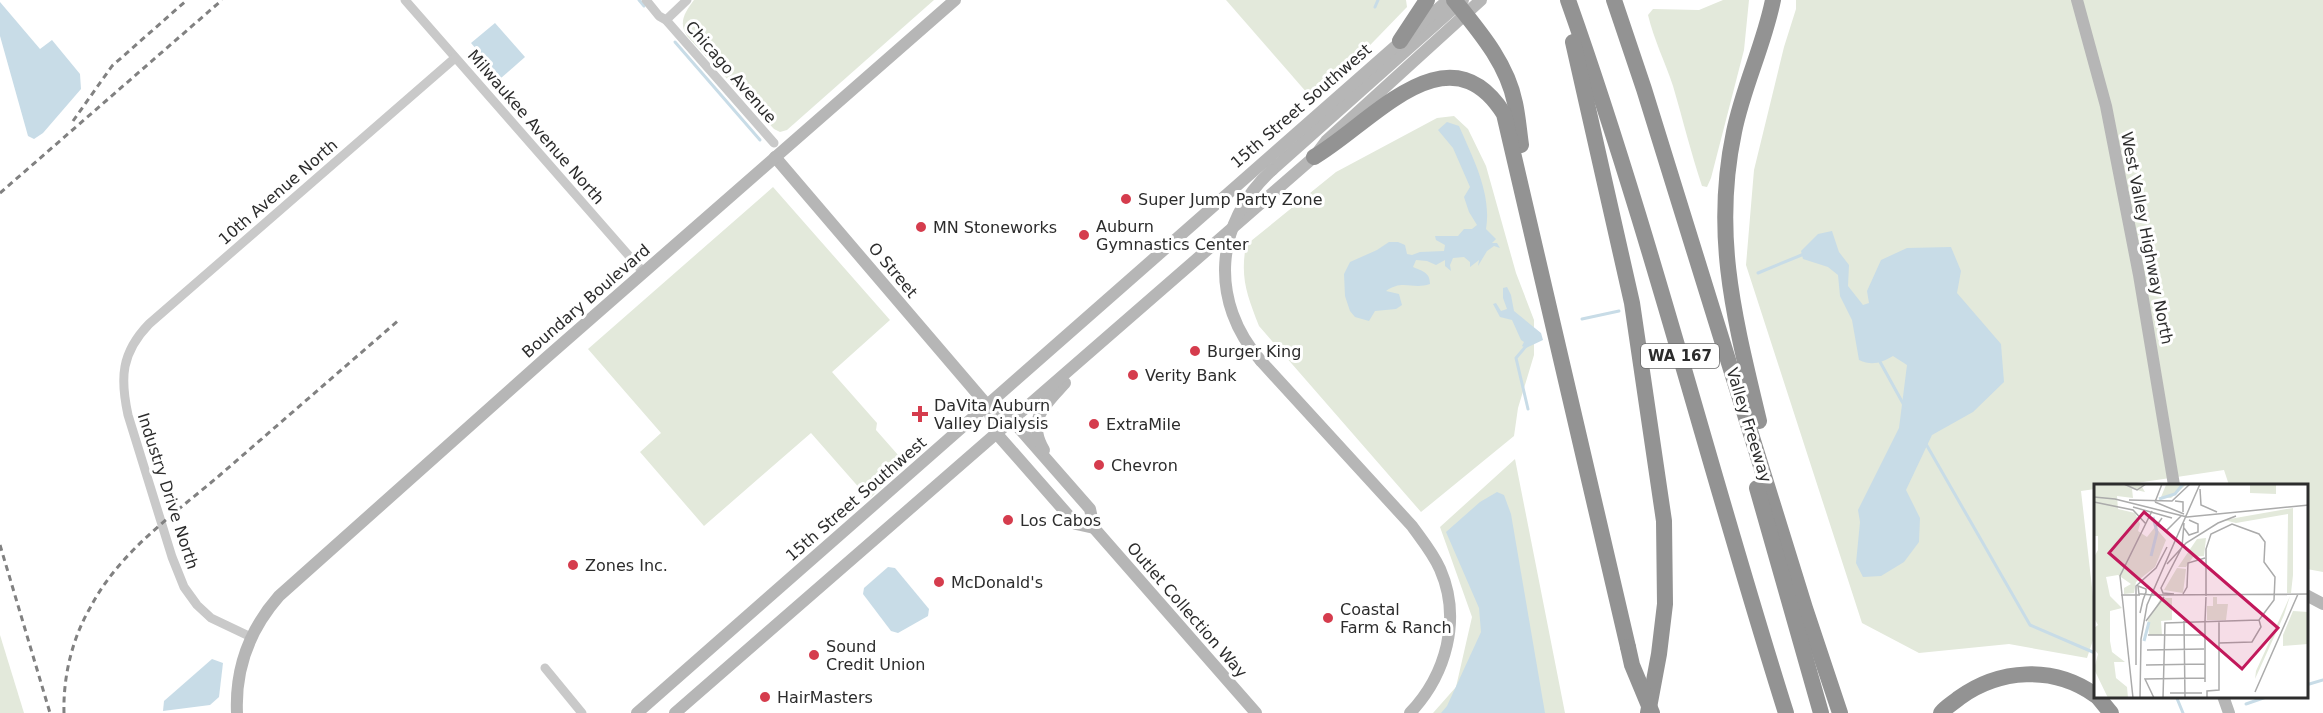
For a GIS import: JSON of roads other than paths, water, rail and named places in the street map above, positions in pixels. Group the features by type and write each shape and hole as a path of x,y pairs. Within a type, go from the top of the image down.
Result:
{"highway":[{"path":"1400,41 1427,0"},
{"path":"1563,0 1632,303 1664,521 1665,604 1650,713"},
{"name":"WA 167","path":"1568,0 1632,194 1753,609 1786,713"},
{"name":"Valley Freeway","path":"1614,0 1840,713"},
{"path":"1773,0 1733,135 1725,207 1726,264 1738,331 1805,608"},
{"path":"1458,4 1494,52 1516,103 1545,294"},
{"path":"1314,157 1413,87 1438,77 1459,78 1476,84 1493,99 1504,114 1632,665 1650,713"},
{"path":"1707,293 1708,319 1821,713"},
{"path":"1941,713 1977,686 2012,674 2030,674 2060,679 2094,695"},
{"path":"2098,698 2111,713"}],"main road":[{"name":"Boundary Boulevard","path":"237,713 238,681 251,637 268,608 294,580 955,0"},
{"name":"15th Street Southwest","path":"637,713 1400,41 1458,4 1481,0"},
{"name":"West Valley Highway North","path":"2078,0 2110,129 2139,275 2174,484"},
{"name":"15th Street Southwest","path":"675,713 1314,157 1326,141 1458,4"},
{"path":"1410,713 1425,696 1437,677 1448,639 1449,605 1440,569 1431,551 1412,526 1261,361 1246,341 1234,320 1228,297 1226,258 1232,228 1254,189 1272,170 1458,4"},
{"name":"O Street","path":"775,157 987,405 1012,420"},
{"path":"1059,473 1039,441 1037,435 1039,414 1105,340"},
{"name":"O Street","path":"987,405 996,433"},
{"name":"Outlet Collection Way","path":"1012,420 1090,509 1094,528 1256,713"},
{"name":"Outlet Collection Way","path":"996,433 1076,524 1094,528"},
{"path":"2308,596 2323,604"},
{"path":"2224,698 2229,713"}],"street":[{"name":"Milwaukee Avenue North","path":"405,0 644,273"},
{"name":"Chicago Avenue","path":"646,0 774,143"},
{"path":"666,20 687,0"},
{"name":"10th Avenue North","path":"126,355 148,324 455,58"},
{"name":"Industry Drive North","path":"126,355 123,387 128,415 180,580 204,612 219,623 251,637"},
{"path":"544,668 582,713"}],"water":[{"path":"0,2 40,49 52,40 80,74 81,89 43,133 34,139 28,136 0,36"},
{"path":"495,23 525,57 501,78 471,43"},
{"path":"1447,122 1459,126 1470,151 1484,189 1486,229 1496,239 1492,243 1497,243 1500,248 1494,246 1487,251 1478,266 1479,260 1470,267 1470,262 1464,257 1453,258 1450,265 1451,271 1445,266 1445,260 1436,265 1416,260 1413,267 1427,274 1430,284 1403,285 1392,288 1386,291 1399,294 1402,305 1396,309 1375,311 1369,321 1355,317 1350,311 1345,296 1344,274 1350,262 1389,242 1405,245 1407,254 1412,255 1420,252 1444,251 1445,245 1436,240 1435,236 1458,236 1464,229 1472,229 1477,225 1464,197 1470,187 1453,148 1438,130"},
{"path":"1832,231 1839,252 1849,265 1848,286 1863,305 1869,303 1867,291 1881,260 1907,248 1951,247 1961,271 1957,293 2001,344 2004,382 1973,412 1932,435 1906,490 1920,518 1919,542 1904,562 1881,576 1863,577 1856,563 1860,522 1858,510 1899,428 1907,365 1893,356 1876,363 1859,360 1852,320 1840,296 1838,275 1828,267 1803,259 1801,251 1818,234"},
{"path":"1507,287 1514,311 1541,333 1543,340 1526,348 1522,346 1524,342 1512,320 1500,317 1493,304 1496,303 1501,311 1507,309 1503,298 1503,288"},
{"path":"1497,492 1504,495 1511,514 1545,713 1441,713 1447,706 1481,632 1479,608 1446,532 1480,502"},
{"path":"888,567 895,568 929,609 928,616 898,633 891,631 863,594 864,588"},
{"path":"212,659 223,663 219,697 210,705 163,711 164,701"}],"waterway":[{"path":"639,0 644,6"},
{"path":"1375,7 1378,0"},
{"path":"675,42 760,140"},
{"path":"1758,273 1804,254"},
{"path":"1582,319 1619,311"},
{"path":"1527,345 1516,358 1528,409"},
{"path":"1879,360 1905,407"},
{"path":"1926,444 2030,625 2094,653"},
{"path":"2308,684 2323,680"},
{"path":"2177,698 2183,713"},
{"path":"2246,704 2263,698"}],"railway":[{"path":"73,121 112,66 187,0"},
{"path":"0,193 222,0"},
{"path":"64,713 67,672 78,632 102,588 116,569 148,535 400,319"},
{"path":"0,545 50,713"}],"place":[{"name":"Super Jump Party Zone","path":"1126,199"},
{"name":"MN Stoneworks","path":"921,227"},
{"name":"Auburn Gymnastics Center","path":"1084,235"},
{"name":"Burger King","path":"1195,351"},
{"name":"Verity Bank","path":"1133,375"},
{"name":"DaVita Auburn Valley Dialysis","path":"920,414"},
{"name":"ExtraMile","path":"1094,424"},
{"name":"Chevron","path":"1099,465"},
{"name":"Los Cabos","path":"1008,520"},
{"name":"Zones Inc.","path":"573,565"},
{"name":"McDonald's","path":"939,582"},
{"name":"Coastal Farm & Ranch","path":"1328,618"},
{"name":"Sound Credit Union","path":"814,655"},
{"name":"HairMasters","path":"765,697"}]}
